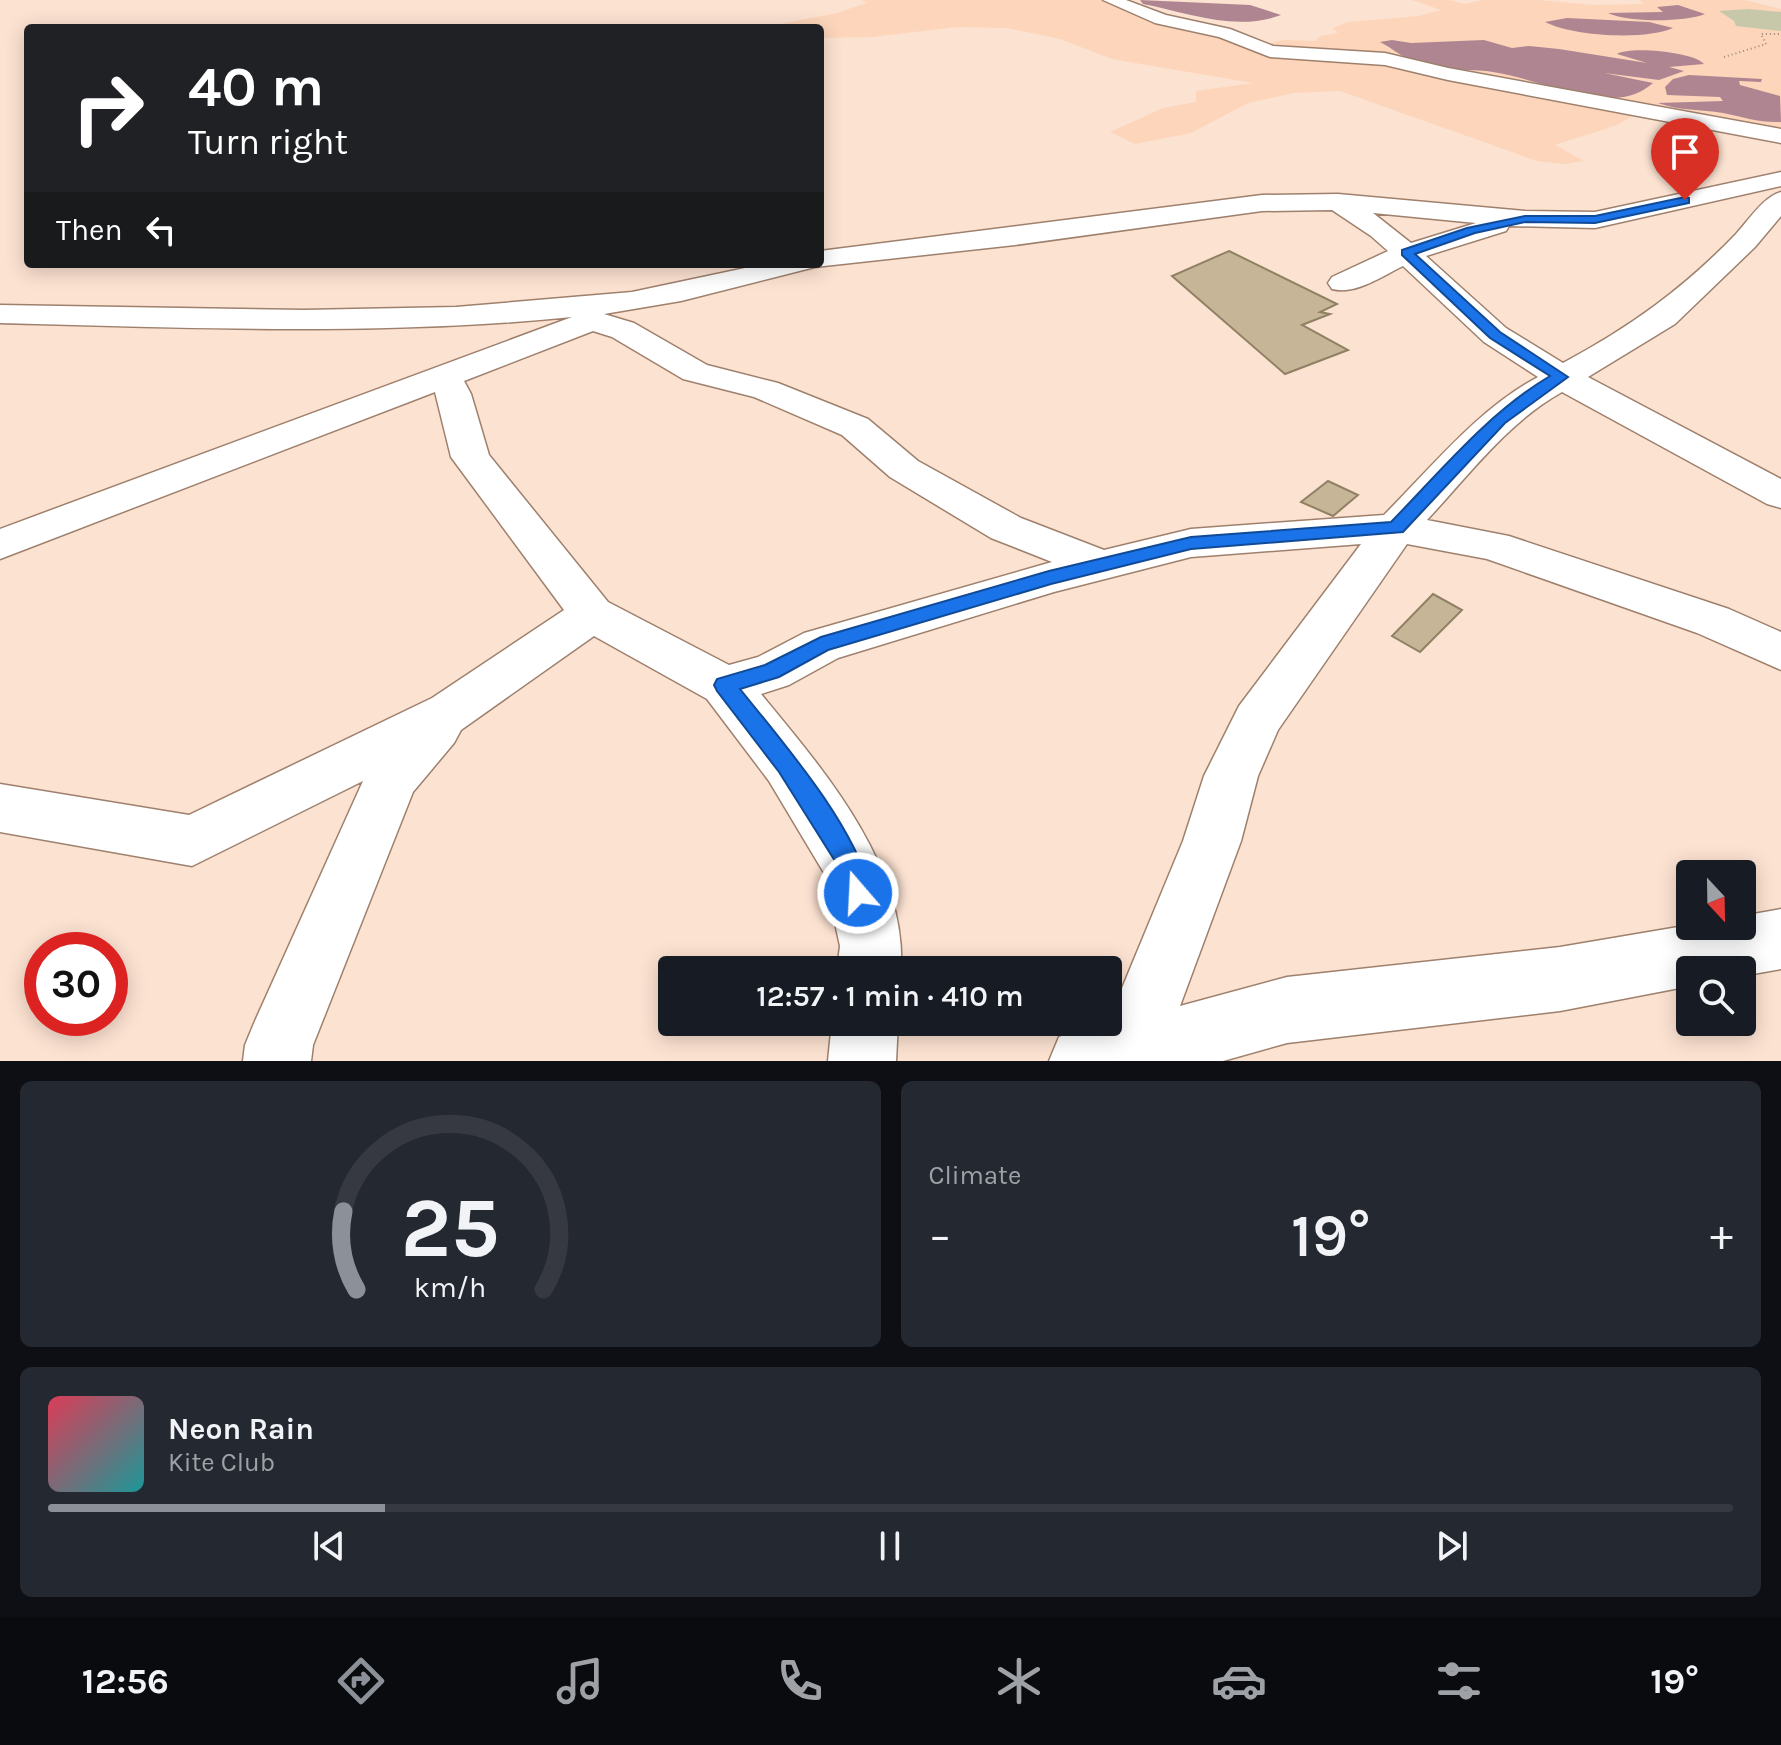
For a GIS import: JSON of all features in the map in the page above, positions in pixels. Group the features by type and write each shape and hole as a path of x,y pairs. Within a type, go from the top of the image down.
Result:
{"street":[{"path":"1111,0 1161,19 1224,33 1270,51 1385,59 1448,74 1781,136"},
{"path":"824,259 1262,203 1338,202 1525,219 1595,220 1738,186 1781,179"},
{"path":"1111,1059 1189,899 1212,841 1231,776 1250,733 1396,528 1500,420 1529,396 1620,346 1664,317 1745,241 1781,200"},
{"path":"1338,202 1381,230 1495,335 1561,377 1781,495"},
{"path":"1343,283 1407,253 1471,231 1525,219"},
{"path":"0,314 347,319 503,314 650,298 785,268"},
{"path":"0,545 650,298"},
{"path":"592,320 623,330 695,372 766,390 855,427 904,469 1006,528 1101,565"},
{"path":"444,377 453,394 470,457 592,614 725,685 788,765 852,866 871,946 870,956"},
{"path":"725,685 772,672 821,645 1101,565 1191,543 1396,528 1494,546 1713,621 1781,652"},
{"path":"0,808 192,841 450,712 592,614"},
{"path":"277,1061 279,1045 391,779 450,712"},
{"path":"1111,1059 1287,1010 1560,979 1781,939"},
{"path":"862,1061 864,1036"}],"path":[{"path":"1724,57 1766,44 1761,34 1781,34"}],"shaded area":[{"path":"862,0 1099,0 1163,23 1202,31 1249,48 1393,65 1431,77 1522,89 1633,116 1617,125 1555,145 1584,161 1565,164 1537,161 1340,91 1294,93 1248,103 1191,133 1135,144 1110,132 1163,108 1196,102 1196,91 1253,83 1112,59 1060,39 1007,28 957,27 872,37 824,38 824,24 780,24 837,13 867,3"},
{"path":"1140,0 1250,5 1281,15 1264,20 1229,21 1143,4"},
{"path":"1412,0 1449,0 1464,4 1483,0 1538,0 1594,5 1644,4 1639,0 1745,0 1781,9 1781,131 1721,117 1609,102 1347,49 1322,51 1261,45 1284,40 1315,41 1321,36 1338,33 1333,28 1348,22 1419,16 1441,10"},
{"path":"1678,5 1705,14 1657,20 1608,13 1663,12 1657,7"},
{"path":"1567,18 1649,22 1673,28 1646,34 1610,35 1574,31 1545,22"},
{"path":"1484,40 1512,48 1559,49 1647,63 1617,54 1635,50 1662,52 1688,56 1704,64 1669,67 1684,71 1659,80 1604,73 1653,83 1630,95 1599,97 1493,72 1420,64 1380,42 1411,43"},
{"path":"1689,75 1762,79 1761,82 1739,81 1740,85 1780,96 1781,122 1658,103 1723,101 1720,97 1667,95 1665,87 1673,79"}],"green space":[{"path":"1748,9 1781,12 1781,31 1736,26 1734,21 1719,11"}],"building":[{"path":"1229,251 1337,304 1320,312 1330,314 1302,325 1348,350 1285,374 1172,276"},
{"path":"1328,481 1358,495 1333,516 1301,502"},
{"path":"1433,594 1462,610 1420,652 1392,636"}],"route":[{"path":"858,893 852,866 788,765 725,685 772,672 821,645 1049,578 1191,543 1396,528 1500,420 1529,396 1561,377 1495,335 1407,253 1471,231 1525,219 1595,220 1685,200"}]}
